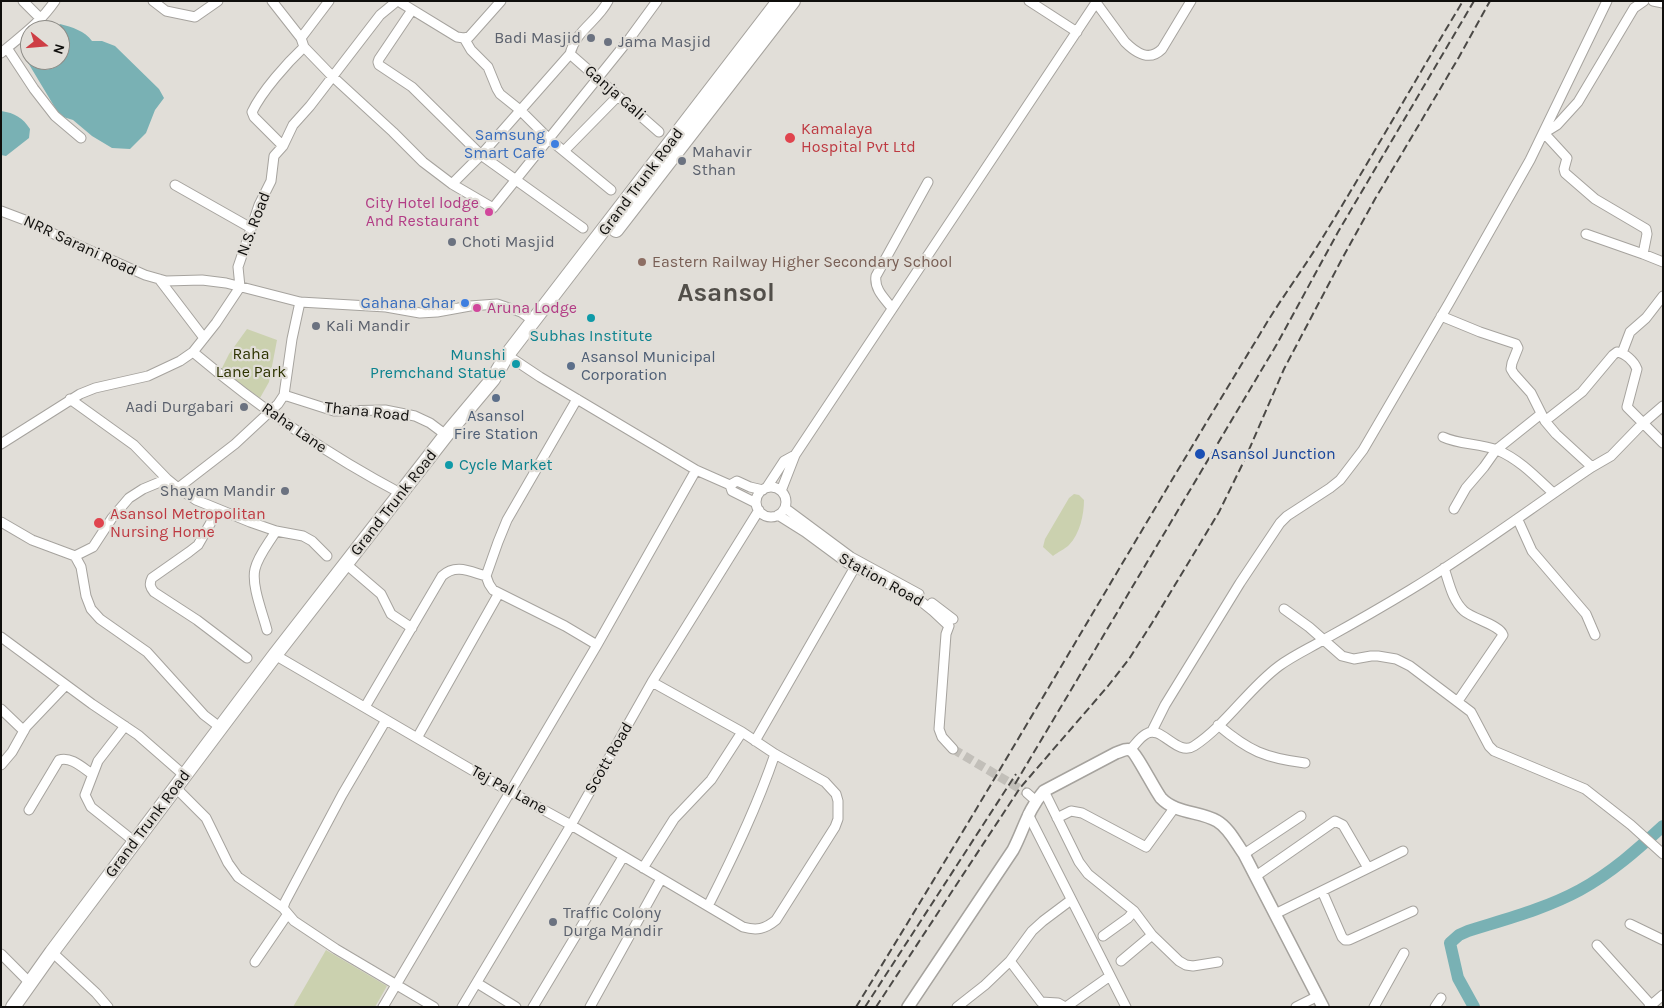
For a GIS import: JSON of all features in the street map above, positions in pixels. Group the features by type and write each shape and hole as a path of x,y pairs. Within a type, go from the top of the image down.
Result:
{"main road":[{"name":"Grand Trunk Road","path":"13,1007 29,982 275,655 446,436 510,358 534,321 779,1"},
{"path":"510,358 793,1"}],"street":[{"path":"23,1 41,19"},
{"path":"55,1 41,19 4,50 56,116 81,138"},
{"path":"153,1 166,11 195,17 218,1"},
{"path":"272,1 302,42 332,76 423,162 452,184 493,208 598,78 657,1"},
{"path":"283,146 254,117 252,112 262,96 294,56 329,1"},
{"path":"397,1 457,37 464,38 469,37 501,1"},
{"name":"N.S. Road","path":"240,286 238,267 258,205 271,181 274,156 283,146 293,125 310,106 380,15 397,1"},
{"path":"452,184 481,155 570,54 575,39 598,17 608,1"},
{"path":"1029,1 1077,32"},
{"path":"781,491 796,455 1096,1 1125,42 1144,55 1151,56 1157,54 1162,49 1191,1"},
{"path":"1152,732 1165,705 1280,524 1286,516 1330,488 1347,472 1362,450 1441,316 1544,133 1607,1"},
{"path":"1544,133 1557,125 1578,102 1634,8 1644,1"},
{"path":"1655,1 1663,3"},
{"path":"412,10 379,59 379,65 412,87 481,155 583,228"},
{"path":"464,38 471,50 488,67 500,94 520,110 564,152 611,190"},
{"name":"Ganja Gali","path":"570,54 660,132"},
{"path":"564,152 618,96"},
{"path":"1544,133 1565,154 1567,158 1564,169 1568,176 1595,199 1646,229 1647,234 1643,254"},
{"path":"892,308 877,289 876,276 928,182"},
{"path":"175,185 251,228"},
{"name":"NRR Sarani Road","path":"1,211 30,222 159,280 202,280 240,286 300,302 372,306 428,313 470,306 497,304 522,312 534,321"},
{"path":"1586,234 1663,262"},
{"path":"159,280 204,338"},
{"path":"1,444 70,399 95,388 148,376 180,361 194,352 240,286"},
{"path":"1622,353 1630,332 1646,318 1663,296"},
{"path":"178,488 234,444 271,411 284,395 292,339 300,302"},
{"path":"1441,316 1516,344 1518,348 1511,369 1514,374 1531,392 1543,418 1562,441 1592,467"},
{"name":"Raha Lane","path":"194,352 230,382 330,452 402,494"},
{"path":"1454,509 1466,488 1496,450 1582,392 1617,352 1622,353 1635,364 1637,369 1627,407 1663,443"},
{"path":"510,358 696,470 730,485 732,491 758,506 764,515 769,517 782,512 786,499 781,491 772,487 750,488 737,481 730,485"},
{"name":"Thana Road","path":"284,395 325,409 385,410 415,416 430,423 446,436"},
{"path":"70,399 134,445 167,479 196,500 276,531 303,536 312,541 327,556"},
{"path":"577,399 507,520 486,576 494,590 597,645"},
{"path":"908,1007 1013,850 1028,814 1031,797 1116,754 1130,750 1146,734 1152,732 1158,733 1179,747 1192,747 1218,725 1258,684 1279,666 1444,568 1518,520 1553,493 1610,456 1663,406"},
{"path":"1443,437 1496,450 1520,463 1553,493"},
{"path":"758,506 757,498 784,462 796,455"},
{"path":"383,1007 597,645 696,470"},
{"path":"74,556 92,547 112,518 129,498 143,489 167,479"},
{"name":"Scott Road","path":"462,1007 571,825 652,682 758,506"},
{"path":"218,510 198,545 152,578 150,587 154,592 197,620 247,658"},
{"name":"Station Road","path":"782,512 837,557 918,599 951,623"},
{"name":"Station Road","path":"782,512 851,557 916,591 951,623"},
{"path":"1518,520 1532,551 1586,614 1595,635"},
{"path":"1,522 32,540 74,556 81,567 86,596 91,610 100,620 147,652 204,715 221,728"},
{"path":"267,630 256,586 255,570 257,563 276,531"},
{"path":"346,564 381,594 391,614 412,628"},
{"path":"755,741 854,567"},
{"path":"365,707 442,576 449,570 456,568 486,576"},
{"path":"1444,568 1454,596 1464,611 1501,630 1503,635 1458,701"},
{"path":"417,738 498,592"},
{"path":"1284,610 1309,627 1323,641 1348,659 1371,656 1402,662 1471,712 1489,746 1494,751 1585,789 1632,825 1660,851"},
{"path":"951,623 946,634 939,729 942,736 953,749"},
{"path":"1,637 66,686 138,735 185,776"},
{"name":"Tej Pal Lane","path":"275,655 744,927 754,930 770,926 776,920 835,827 838,819 838,801 831,787 776,754"},
{"path":"652,682 742,732 776,754 743,838 708,906"},
{"path":"1,765 37,715 66,686"},
{"path":"1,709 24,731"},
{"path":"255,962 285,911 285,902 342,795 386,720"},
{"path":"1218,725 1239,743 1271,757 1305,763"},
{"path":"125,726 98,761 85,795 91,807 135,842"},
{"path":"643,868 674,819 710,780 742,732"},
{"path":"1130,750 1136,755 1162,799 1175,807 1216,820 1229,831 1256,876 1323,1007"},
{"path":"29,810 59,760 69,760 92,774"},
{"path":"176,788 206,818 228,863 238,877 285,911 294,921 336,949 434,1007"},
{"path":"1044,791 1083,869 1134,911 1152,935 1179,962 1193,966 1218,962"},
{"path":"1058,818 1071,811 1082,813 1146,847 1175,807"},
{"path":"1028,814 1126,1007"},
{"path":"1244,854 1301,816"},
{"path":"1256,876 1335,821 1343,825 1368,868"},
{"path":"1275,914 1403,851"},
{"path":"534,1007 623,857"},
{"path":"590,1007 661,879"},
{"path":"1322,890 1345,940 1349,940 1413,911"},
{"path":"957,1007 985,985 1010,961 1032,931 1071,900"},
{"path":"1103,936 1128,918 1134,911"},
{"path":"1630,924 1663,940"},
{"path":"1121,960 1152,935"},
{"path":"1597,945 1650,1006 1663,995"},
{"path":"52,952 96,993 108,1007"},
{"path":"1374,1007 1404,953"},
{"path":"1,954 29,982"},
{"path":"1010,961 1041,1002 1066,1007 1110,976"},
{"path":"477,983 516,1007"},
{"path":"1296,1007 1318,996"},
{"path":"1434,1007 1441,998"}],"green space":[{"name":"Raha Lane Park","path":"247,329 277,340 269,382 260,398 221,370 229,354"},
{"path":"1074,494 1079,495 1084,500 1081,524 1069,545 1053,556 1043,547 1045,539 1069,498"},
{"path":"326,950 387,986 375,1007 293,1007"}],"water":[{"path":"70,27 82,32 92,41 102,41 115,46 159,89 164,98 155,110 146,133 130,149 112,148 92,136 73,120 60,116 32,70 70,70"},
{"path":"1,111 18,117 30,129 29,138 6,156 1,155"}],"waterway":[{"path":"1474,1007 1458,978 1450,943 1459,935 1468,931 1539,908 1580,890 1613,869 1663,826"}],"tunnel":[{"path":"953,749 1027,793"}],"railway":[{"path":"856,1007 1267,323 1337,215 1463,1"},
{"path":"1015,784 1277,344 1338,232 1474,1"},
{"path":"876,1007 1020,788 1108,686 1129,659 1152,623 1219,512 1245,459 1284,369 1343,257 1490,1"},
{"path":"865,1007 1016,774"}],"place":[{"name":"Badi Masjid","path":"591,38"},
{"name":"Jama Masjid","path":"608,42"},
{"name":"Kamalaya Hospital Pvt Ltd","path":"790,138"},
{"name":"Samsung Smart Cafe","path":"555,144"},
{"name":"Mahavir Sthan","path":"682,161"},
{"name":"City Hotel lodge And Restaurant","path":"489,212"},
{"name":"Choti Masjid","path":"452,242"},
{"name":"Eastern Railway Higher Secondary School","path":"642,262"},
{"name":"Gahana Ghar","path":"465,303"},
{"name":"Aruna Lodge","path":"477,308"},
{"name":"Subhas Institute","path":"591,318"},
{"name":"Kali Mandir","path":"316,326"},
{"name":"Munshi Premchand Statue","path":"516,364"},
{"name":"Asansol Municipal Corporation","path":"571,366"},
{"name":"Asansol Fire Station","path":"496,398"},
{"name":"Aadi Durgabari","path":"244,407"},
{"name":"Asansol Junction","path":"1200,454"},
{"name":"Cycle Market","path":"449,465"},
{"name":"Shayam Mandir","path":"285,491"},
{"name":"Asansol Metropolitan Nursing Home","path":"99,523"},
{"name":"Traffic Colony Durga Mandir","path":"553,922"}],"district":[{"name":"Asansol","path":"726,294"}]}
